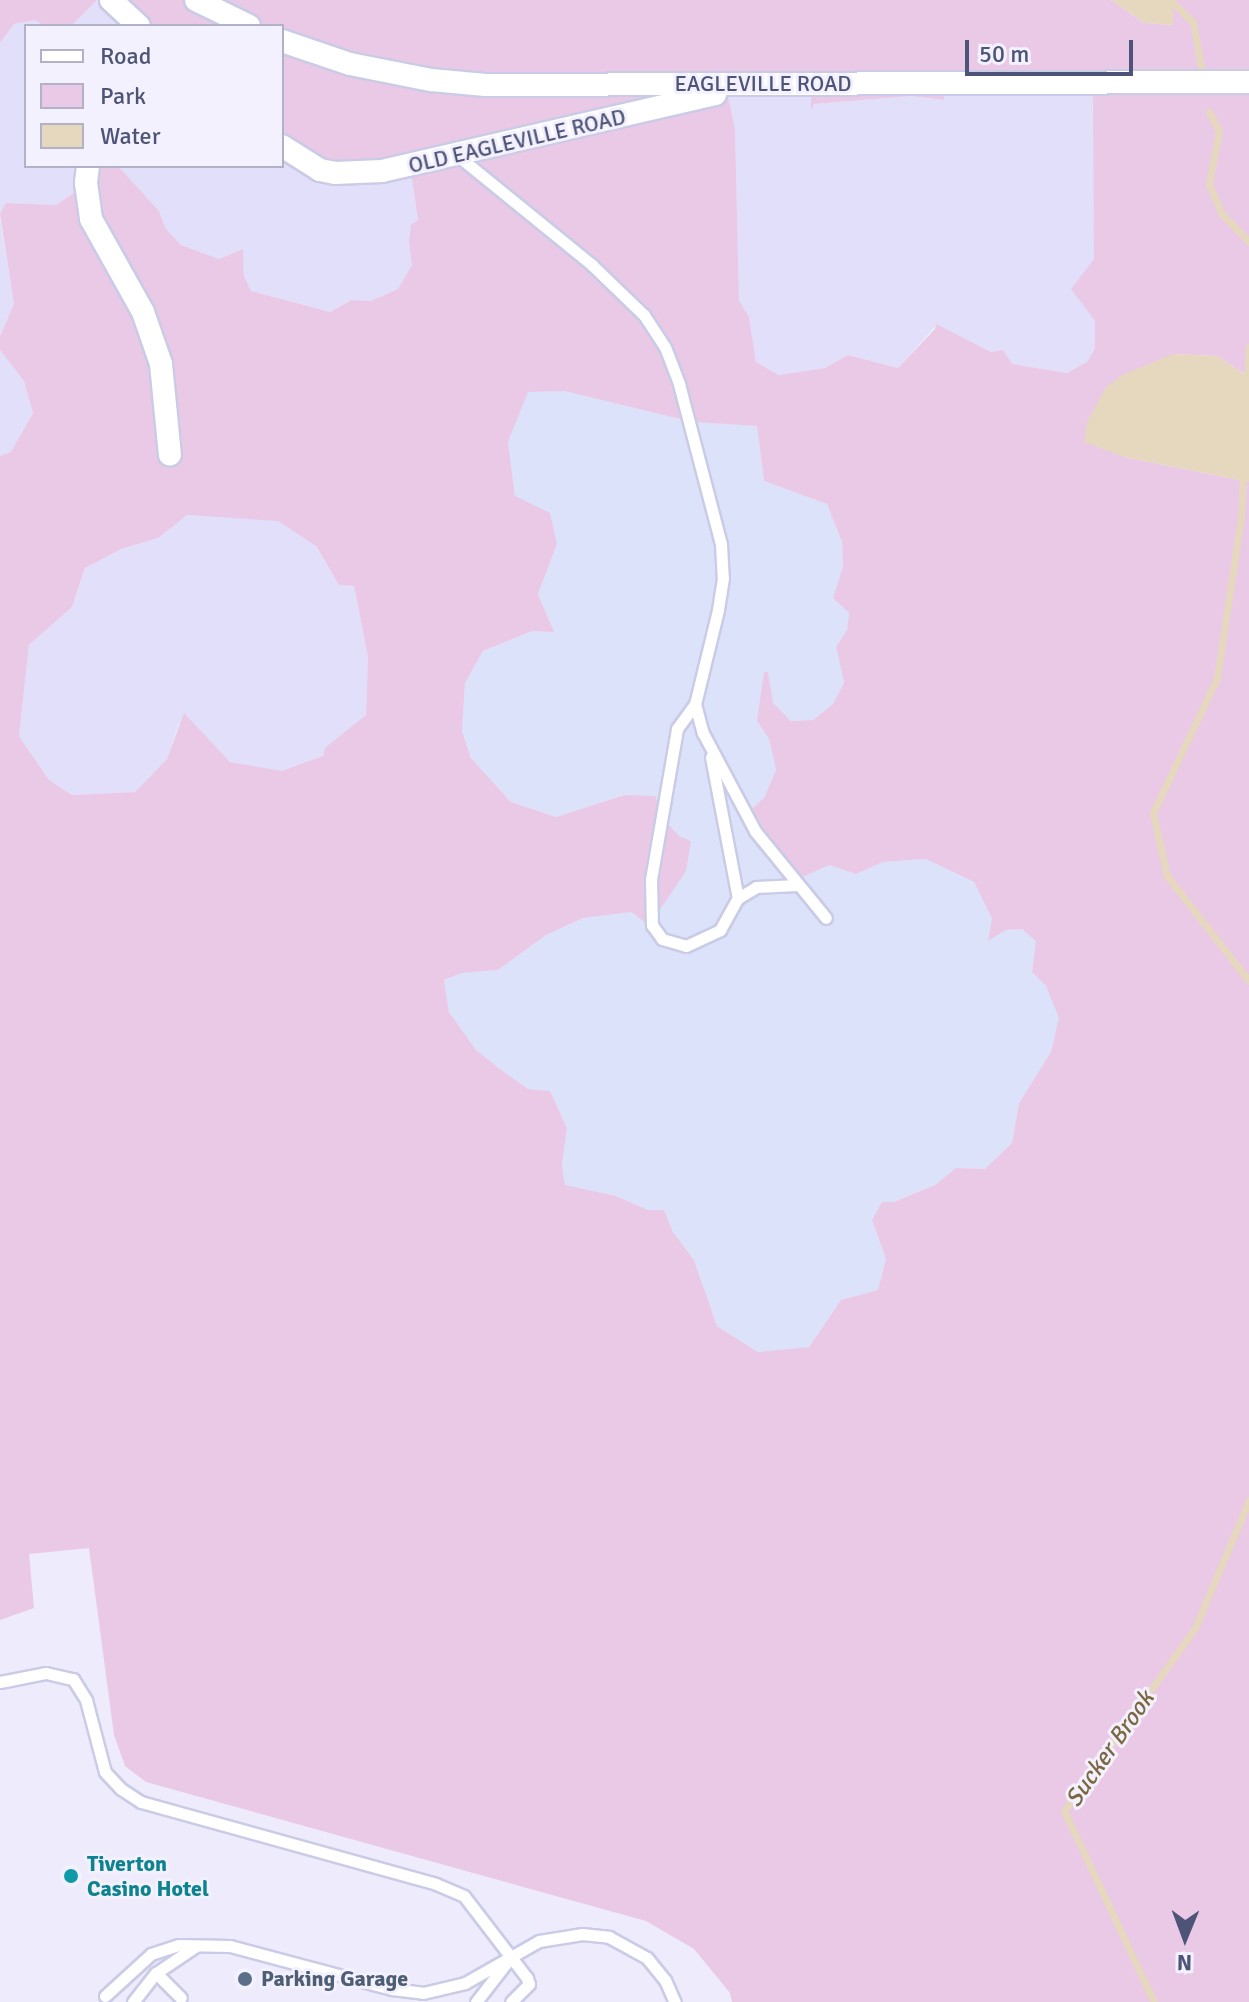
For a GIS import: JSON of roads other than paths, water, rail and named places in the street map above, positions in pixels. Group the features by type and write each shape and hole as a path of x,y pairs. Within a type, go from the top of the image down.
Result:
{"street":[{"path":"196,0 245,24"},
{"name":"EAGLEVILLE ROAD","path":"284,42 350,64 446,82 563,86 1249,82"},
{"name":"OLD EAGLEVILLE ROAD","path":"284,147 308,163 335,173 397,169 755,84"},
{"path":"88,168 86,183 91,219 143,312 161,364 170,455"}],"lane":[{"path":"457,155 567,243 644,315 673,365 721,544 723,578 718,610 695,704 677,729 651,879 652,925 662,939 686,946 720,930 738,898 756,887 797,885"},
{"path":"695,704 709,746 738,898"},
{"path":"709,746 755,831 826,918"},
{"path":"0,1682 46,1673 73,1679 86,1700 105,1772 121,1789 141,1802 456,1891 471,1902 529,1984 511,2002"},
{"path":"105,1996 151,1954 178,1945 204,1943 246,1949 413,1992 454,1988 510,1959 526,1947 553,1936 582,1934 609,1937 647,1958 665,1980 675,2002"},
{"path":"133,2002 156,1973 204,1943"},
{"path":"476,2002 510,1959"},
{"path":"156,1973 181,1998"}],"water":[{"path":"1111,0 1173,0 1173,25 1144,23"},
{"path":"1173,354 1217,356 1249,377 1249,482 1124,457 1084,442 1087,422 1106,387 1122,375"}],"waterway":[{"name":"Sucker Brook","path":"1170,0 1193,22 1202,72"},
{"name":"Sucker Brook","path":"1209,112 1219,131 1209,184 1222,214 1249,242"},
{"name":"Sucker Brook","path":"1247,384 1249,347"},
{"name":"Sucker Brook","path":"1243,473 1241,517 1217,678 1153,813 1167,876 1249,981"},
{"name":"Sucker Brook","path":"1154,2002 1064,1811 1195,1628 1249,1500"}],"place":[{"name":"Tiverton Casino Hotel","path":"71,1876"},
{"name":"Parking Garage","path":"245,1979"}]}
